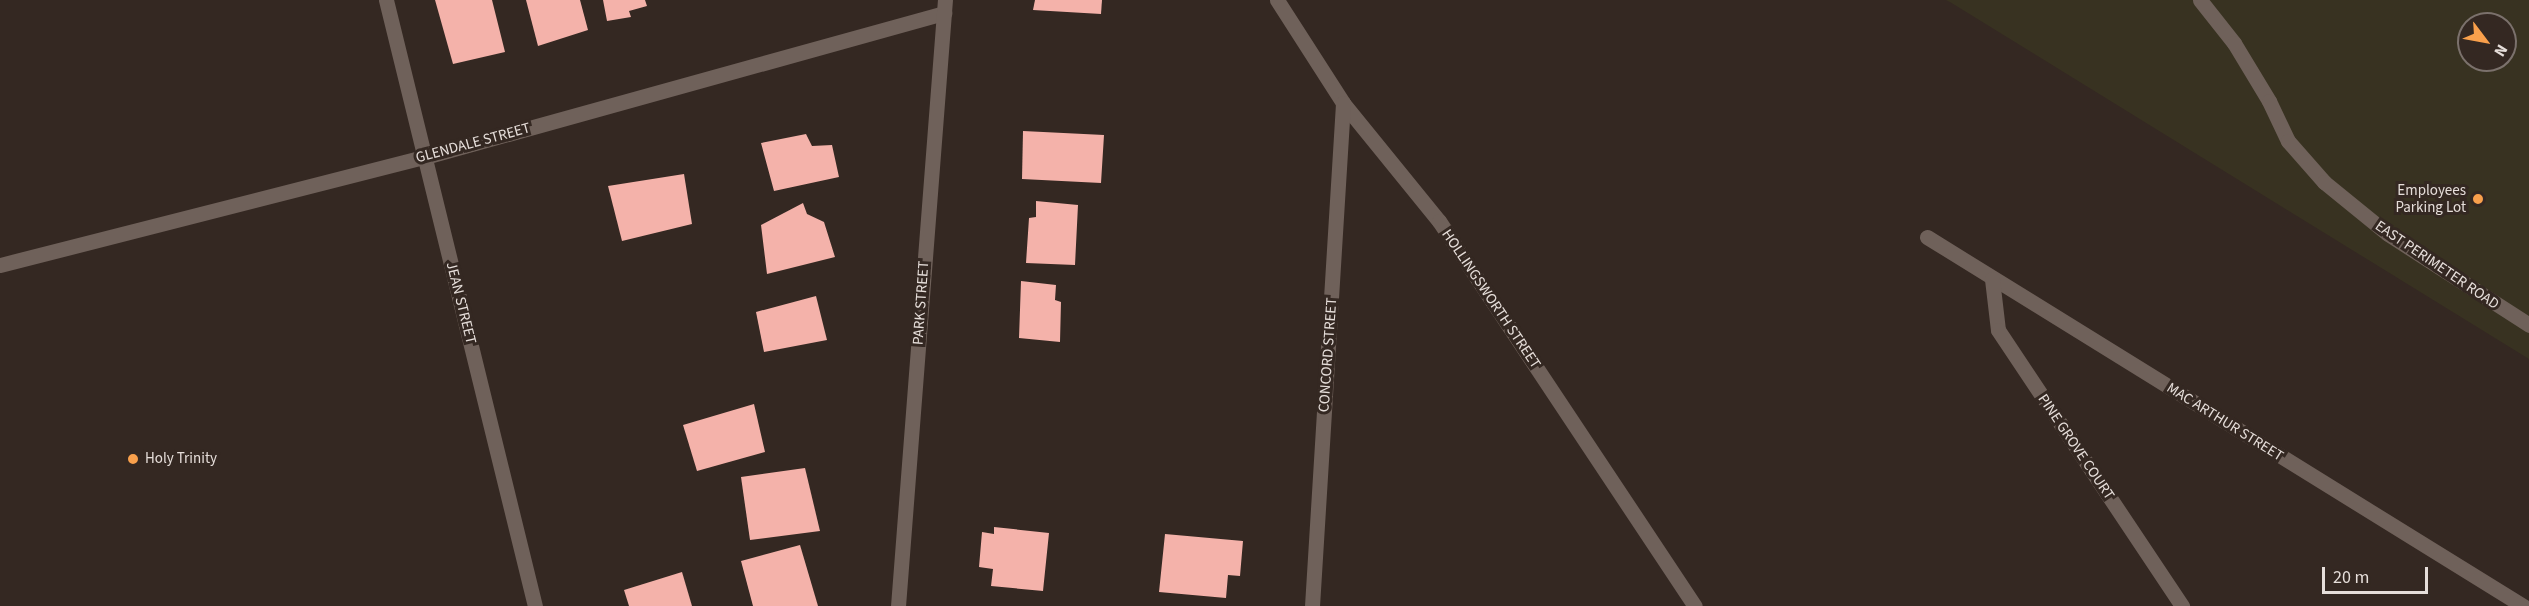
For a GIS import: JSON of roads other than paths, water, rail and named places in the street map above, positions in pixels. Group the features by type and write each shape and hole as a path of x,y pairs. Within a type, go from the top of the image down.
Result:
{"street":[{"name":"JEAN STREET","path":"386,0 535,606"},
{"name":"HOLLINGSWORTH STREET","path":"1277,0 1343,104 1438,221 1695,606"},
{"name":"EAST PERIMETER ROAD","path":"2200,0 2240,53 2288,141 2324,182 2388,234 2529,326"},
{"name":"GLENDALE STREET","path":"0,265 425,157 944,6"},
{"name":"PARK STREET","path":"898,606 944,6"},
{"name":"CONCORD STREET","path":"1312,606 1343,104"},
{"name":"MAC ARTHUR STREET","path":"1927,237 2523,606"},
{"name":"PINE GROVE COURT","path":"1992,279 1998,330 2182,606"}],"place":[{"name":"Employees Parking Lot","path":"2478,199"},
{"name":"Holy Trinity","path":"133,459"}]}
